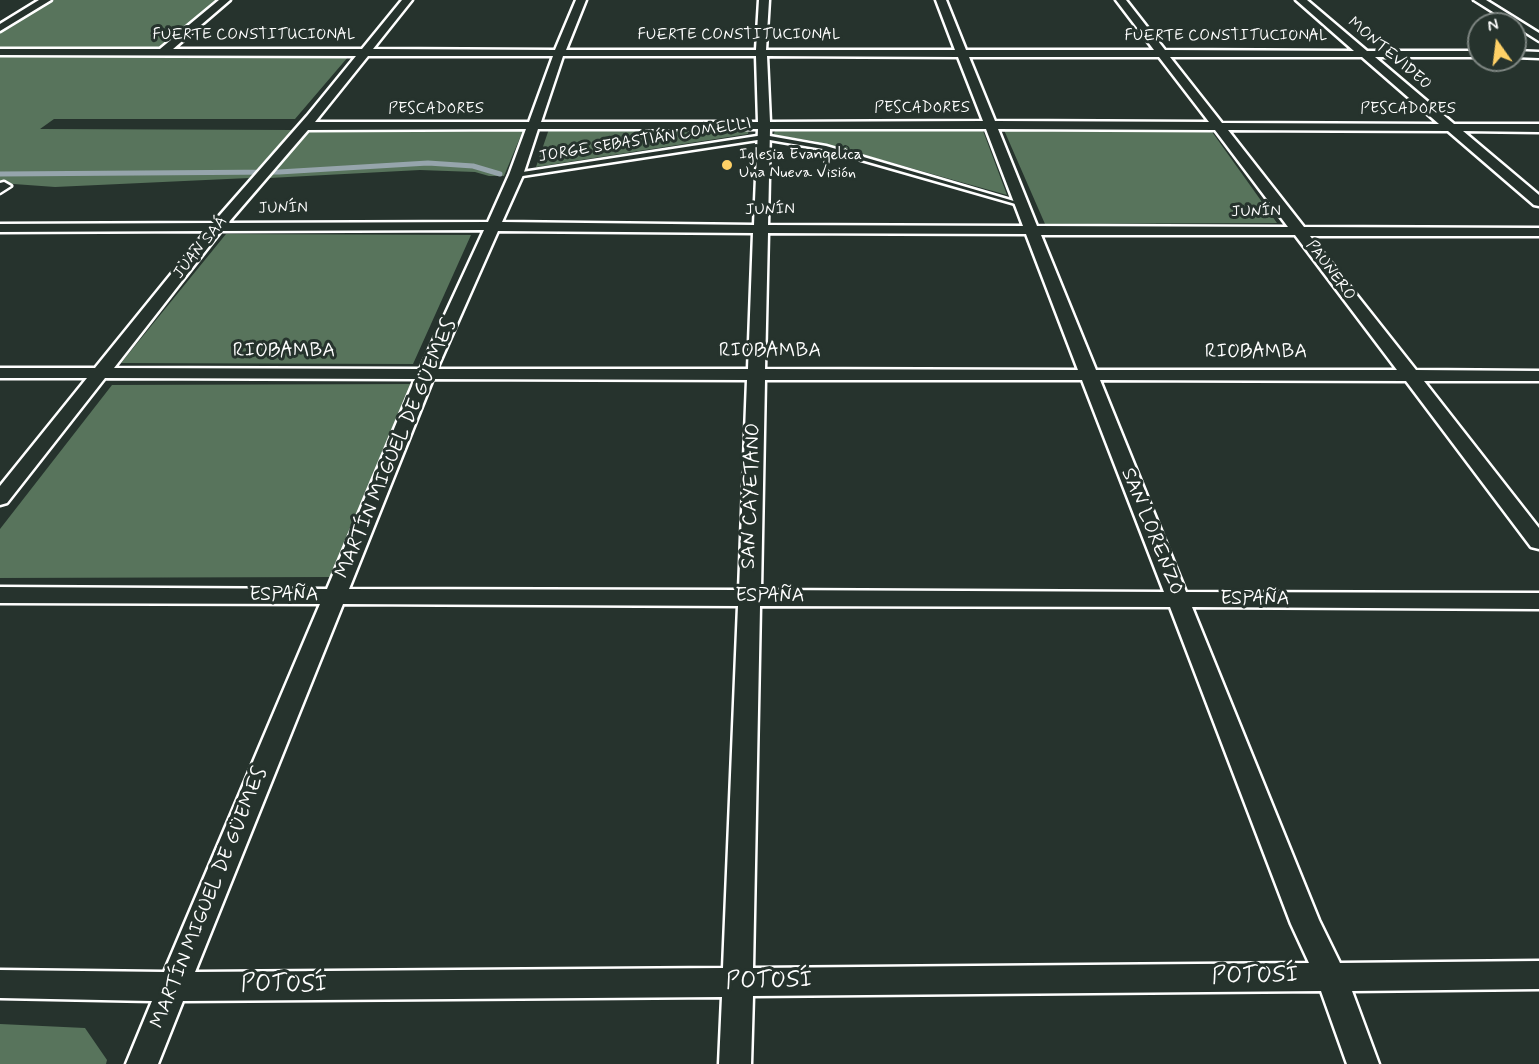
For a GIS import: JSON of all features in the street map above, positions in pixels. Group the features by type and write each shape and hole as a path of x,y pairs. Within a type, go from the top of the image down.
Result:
{"street":[{"path":"0,28 46,0"},
{"path":"163,52 225,0"},
{"name":"JUAN SAÁ","path":"0,499 216,228 366,52 407,0"},
{"name":"MARTÍN MIGUEL DE GÜEMES","path":"142,1064 426,374 516,175 559,52 581,0"},
{"name":"SAN CAYETANO","path":"735,1064 764,131 760,52 764,0"},
{"name":"SAN LORENZO","path":"941,0 1306,924 1331,976 1363,1064"},
{"name":"PAUNERO","path":"1121,0 1539,542"},
{"name":"MONTEVIDEO","path":"1301,0 1539,202"},
{"path":"1479,0 1539,38"},
{"name":"FUERTE CONSTITUCIONAL","path":"0,52 1467,54"},
{"name":"PESCADORES","path":"304,126 533,125 764,131 992,125 1539,128"},
{"name":"JUNÍN","path":"0,228 494,226 1539,232"},
{"name":"RIOBAMBA","path":"0,373 1539,376"},
{"name":"ESPAÑA","path":"0,594 1539,601"},
{"name":"POTOSÍ","path":"0,984 174,987 1539,975"}],"lane":[{"name":"JORGE SEBASTIÁN COMELLI","path":"516,175 764,131 1021,204"}],"green space":[{"path":"54,0 217,0 160,48 0,49 0,33"},
{"path":"0,56 348,57 295,119 54,119 40,129 292,130 249,178 55,187 0,183"},
{"path":"524,128 504,176 489,176 475,172 420,170 269,178 311,129"},
{"path":"982,128 1007,195 814,141 773,135 776,129"},
{"path":"549,129 749,129 748,134 536,167"},
{"path":"1210,129 1277,223 1045,224 1004,130"},
{"path":"226,234 471,235 413,364 121,363"},
{"path":"413,384 332,577 0,578 0,529 112,385"},
{"path":"0,1024 85,1028 107,1060 106,1064 0,1064"}],"waterway":[{"path":"0,174 279,172 428,163 473,166 500,174"}],"place":[{"name":"Iglesia Evangelica Una Nueva Visión","path":"727,165"}]}
